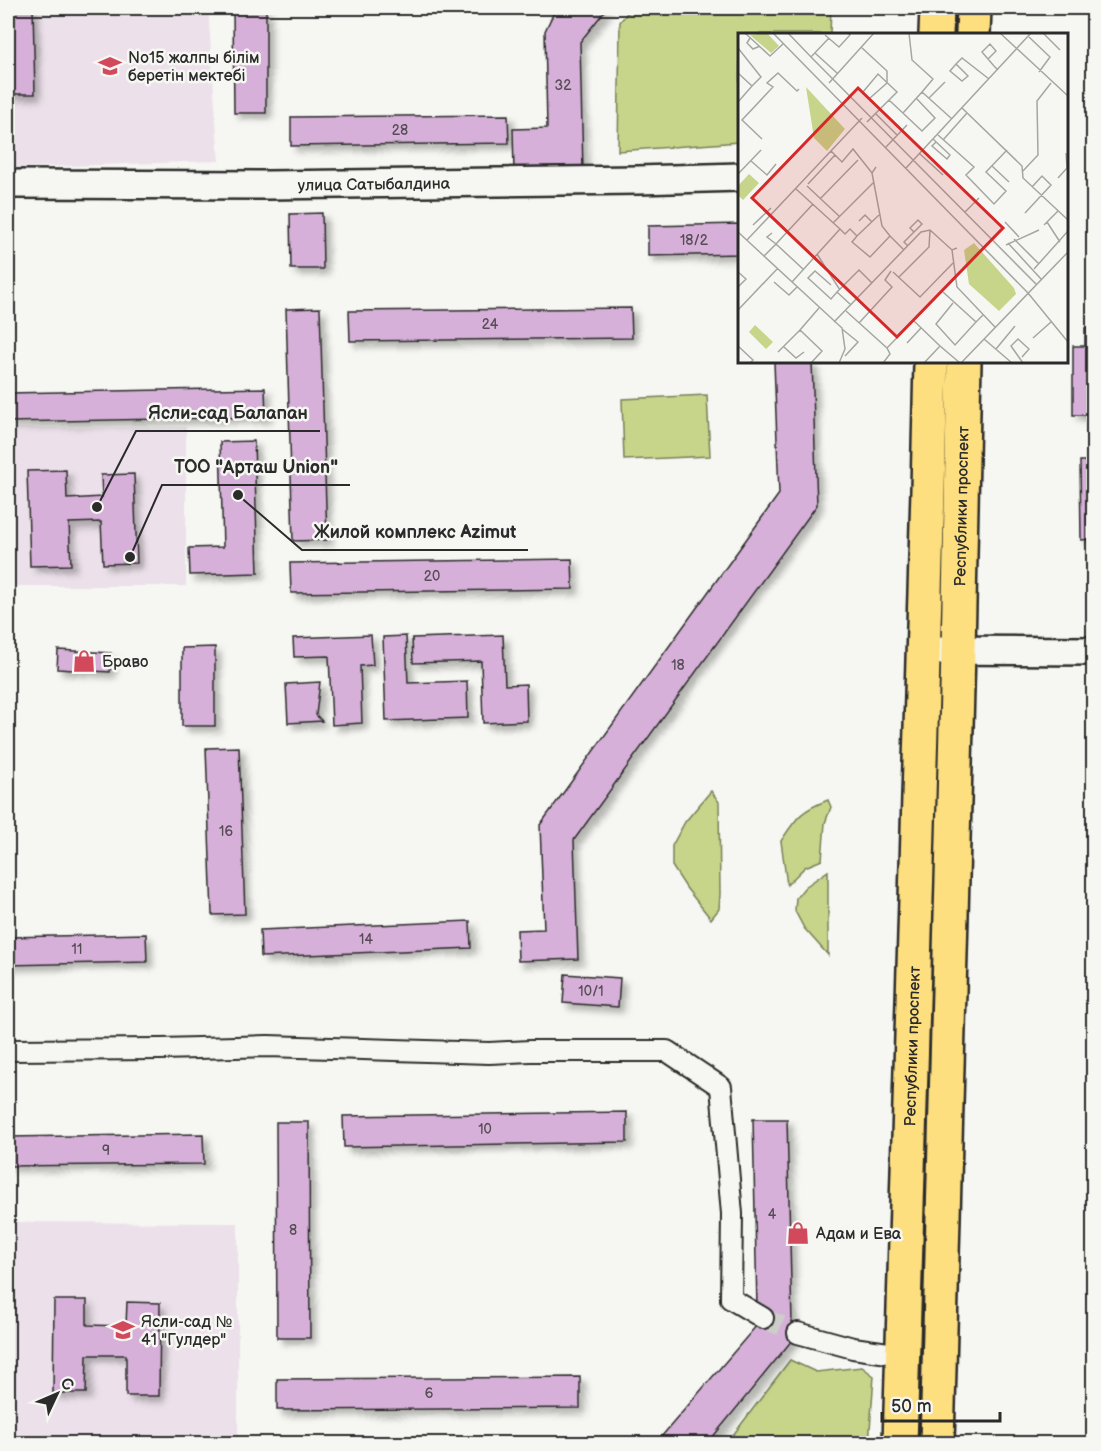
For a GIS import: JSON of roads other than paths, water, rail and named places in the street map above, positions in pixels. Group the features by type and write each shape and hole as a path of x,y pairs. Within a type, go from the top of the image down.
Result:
{"highway":[{"path":"936,33 937,8"},
{"path":"973,33 974,8"},
{"name":"Республики проспект","path":"900,1443 931,363"},
{"name":"Республики проспект","path":"937,1443 964,363"}],"street":[{"name":"улица Сатыбалдина","path":"8,184 268,185 738,177"},
{"path":"922,650 1094,651"},
{"path":"8,1050 268,1046 489,1053 667,1051 722,1087 732,1214 731,1299 763,1318"},
{"path":"798,1333 835,1344 902,1355"}],"tunnel":[{"path":"763,1318 798,1333"}],"place":[{"name":"No15 жалпы білім беретін мектебі","path":"110,66"},
{"name":"Жилой комплекс Azimut","path":"238,495"},
{"name":"Ясли-сад Балапан","path":"97,507"},
{"name":"ТОО \"Арташ Union\"","path":"130,557"},
{"name":"Браво","path":"84,661"},
{"name":"Адам и Ева","path":"798,1233"},
{"name":"Ясли-сад № 41 \"Гулдер\"","path":"123,1330"}]}
